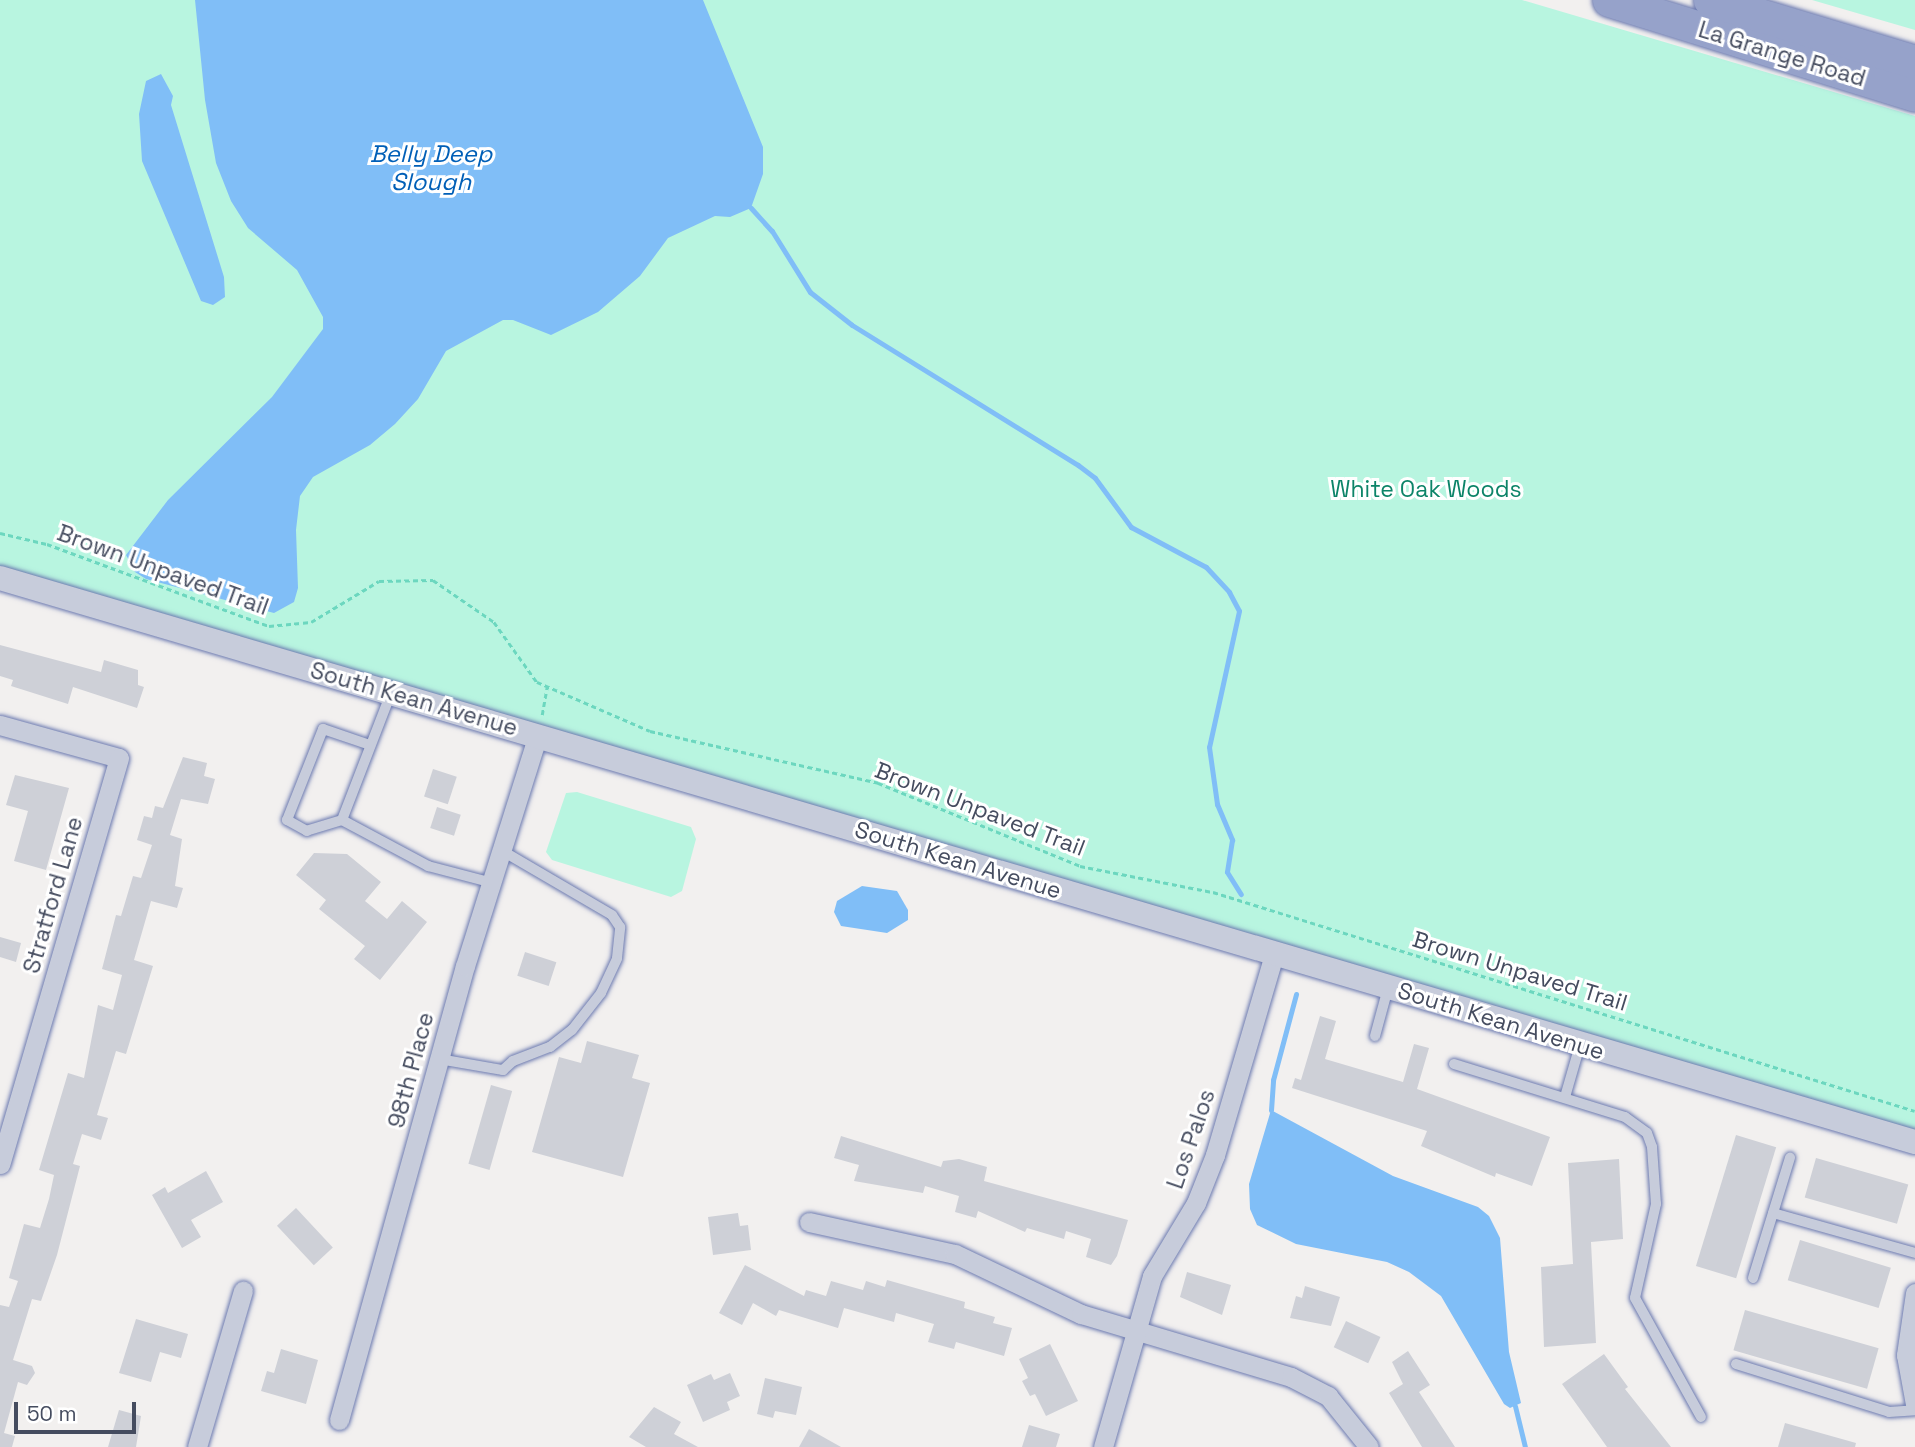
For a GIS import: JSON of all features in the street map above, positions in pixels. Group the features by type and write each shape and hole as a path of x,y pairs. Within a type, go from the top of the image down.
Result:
{"highway":[{"name":"La Grange Road","path":"1609,0 1915,95"},
{"name":"La Grange Road","path":"1710,0 1915,62"}],"street":[{"name":"South Kean Avenue","path":"0,578 1915,1142"},
{"name":"Stratford Lane","path":"0,725 119,758 0,1164"},
{"name":"98th Place","path":"339,1420 439,1059 538,735"},
{"name":"Los Palos","path":"1103,1447 1153,1276 1206,1181 1275,954"},
{"path":"808,1222 955,1254 1057,1305 1312,1386 1347,1415 1368,1447"},
{"path":"197,1447 243,1291"},
{"path":"1915,1293 1906,1332 1915,1404"}],"lane":[{"path":"341,820 391,692"},
{"path":"370,745 323,729 287,820 307,831 341,820 428,866 493,883"},
{"path":"439,1059 503,1070 513,1061 550,1047 572,1030 601,993 617,958 620,926 612,915 504,852"},
{"path":"1374,1036 1389,987"},
{"path":"1565,1097 1580,1045"},
{"path":"1454,1065 1625,1117 1647,1133 1652,1147 1656,1204 1635,1298 1701,1417"},
{"path":"1753,1278 1790,1158"},
{"path":"1773,1213 1915,1253"},
{"path":"1737,1364 1889,1412 1915,1410"}],"path":[{"name":"Brown Unpaved Trail","path":"0,533 47,544 269,626 311,622 380,581 433,580 494,622 537,682 650,732 878,783 1080,866 1213,892 1915,1111"},
{"path":"538,735 547,687"}],"green space":[{"name":"White Oak Woods","path":"0,0 1522,0 1915,116 1915,1143 0,573"},
{"path":"1812,0 1915,0 1915,30"},
{"path":"577,792 691,827 696,839 682,891 671,897 552,860 546,852 566,793"}],"water":[{"name":"Belly Deep Slough","path":"195,0 703,0 763,147 763,174 751,208 730,217 715,216 668,238 640,276 598,312 551,335 513,320 503,320 446,351 418,399 395,424 370,445 313,477 300,496 296,530 298,588 294,602 274,613 146,579 135,572 126,555 168,500 272,397 323,329 323,317 297,270 248,228 231,201 216,163 205,100"},
{"path":"161,74 173,96 171,105 224,277 225,297 213,305 201,301 142,161 139,114 146,81"},
{"path":"862,886 897,891 908,910 908,920 887,933 841,926 834,912 837,901"},
{"path":"1271,1110 1393,1176 1478,1207 1489,1216 1500,1238 1509,1352 1521,1403 1510,1408 1504,1404 1441,1296 1409,1272 1387,1262 1296,1244 1257,1225 1250,1209 1249,1184"}],"building":[{"path":"0,645 101,672 104,660 138,670 138,685 144,687 137,708 73,687 68,704 11,686 13,680 0,676"},
{"path":"183,757 207,763 204,776 215,779 208,804 181,799 170,835 182,839 175,886 183,888 177,908 151,901 134,960 153,966 126,1054 116,1051 97,1115 108,1118 101,1140 82,1134 73,1164 80,1166 57,1255 41,1301 32,1299 13,1360 32,1366 35,1373 27,1385 18,1382 4,1433 15,1436 12,1447 0,1447 0,1305 9,1307 18,1281 9,1278 24,1224 40,1228 49,1199 54,1175 39,1170 68,1073 84,1078 98,1005 113,1010 122,975 102,969 116,915 121,916 133,876 141,878 152,845 137,840 144,816 152,818 155,806 163,808"},
{"path":"433,769 457,777 448,804 424,797"},
{"path":"15,775 69,788 46,870 14,861 28,811 6,805"},
{"path":"437,807 461,815 454,836 430,828"},
{"path":"314,853 347,854 381,882 365,901 387,919 402,901 427,922 380,980 354,959 365,946 319,909 326,900 296,875"},
{"path":"0,937 21,943 16,962 0,957"},
{"path":"525,952 556,962 549,986 517,976"},
{"path":"1320,1016 1336,1021 1325,1059 1403,1082 1414,1044 1429,1048 1417,1089 1550,1137 1532,1186 1496,1173 1495,1177 1421,1146 1427,1131 1292,1088 1295,1078 1301,1080"},
{"path":"587,1041 639,1055 632,1078 650,1083 623,1177 532,1152 559,1057 581,1063"},
{"path":"491,1085 512,1091 490,1170 468,1164"},
{"path":"1736,1135 1776,1147 1736,1278 1696,1266"},
{"path":"841,1136 941,1167 943,1161 959,1159 987,1167 984,1181 1128,1220 1117,1256 1111,1265 1086,1257 1091,1239 1066,1231 1064,1239 1027,1228 1025,1232 978,1211 976,1218 955,1212 959,1196 925,1186 923,1193 854,1181 859,1165 834,1158"},
{"path":"1816,1158 1908,1184 1897,1224 1805,1197"},
{"path":"1619,1159 1623,1239 1591,1242 1596,1343 1544,1347 1541,1267 1573,1264 1568,1163"},
{"path":"206,1171 223,1202 191,1220 201,1237 182,1248 152,1195 165,1187 168,1193"},
{"path":"296,1208 333,1247 314,1265 277,1226"},
{"path":"738,1213 740,1226 748,1225 751,1250 713,1255 708,1217"},
{"path":"1800,1240 1891,1268 1879,1308 1788,1280"},
{"path":"745,1265 804,1296 806,1290 826,1296 831,1281 863,1290 866,1281 885,1287 887,1280 965,1302 964,1308 995,1317 993,1323 1012,1328 1004,1356 956,1342 954,1349 928,1342 934,1324 896,1313 894,1322 844,1308 838,1328 779,1310 776,1316 753,1303 742,1325 719,1313"},
{"path":"1187,1272 1231,1285 1222,1315 1180,1297"},
{"path":"1305,1286 1340,1297 1331,1326 1290,1318 1296,1296 1302,1298"},
{"path":"1745,1310 1879,1348 1867,1389 1733,1350"},
{"path":"136,1319 188,1334 181,1358 160,1352 151,1382 119,1373"},
{"path":"1346,1321 1380,1337 1368,1363 1334,1347"},
{"path":"1050,1344 1078,1401 1046,1416 1035,1394 1030,1396 1022,1381 1028,1378 1019,1359"},
{"path":"281,1349 318,1360 306,1404 261,1391 267,1371 274,1373"},
{"path":"1408,1351 1430,1385 1419,1392 1455,1447 1422,1447 1389,1393 1403,1384 1392,1362"},
{"path":"1604,1354 1628,1387 1625,1389 1671,1447 1607,1447 1562,1384"},
{"path":"730,1373 740,1396 727,1402 730,1410 703,1422 687,1385 711,1374 714,1380"},
{"path":"765,1378 802,1387 796,1415 775,1411 773,1418 757,1414"},
{"path":"654,1407 681,1422 674,1434 698,1447 646,1447 629,1437"},
{"path":"119,1410 141,1416 136,1447 108,1447"},
{"path":"1785,1423 1856,1443 1855,1447 1778,1447"},
{"path":"1029,1425 1060,1434 1056,1447 1022,1447"},
{"path":"809,1429 841,1447 799,1447"}],"waterway":[{"path":"751,208 772,231 810,292 852,325 1078,465 1095,478 1131,527 1206,567 1229,592 1239,611 1209,747 1217,804 1232,840 1227,872 1241,894"},
{"path":"1271,1110 1273,1080 1296,994"},
{"path":"1515,1406 1525,1447"}]}
